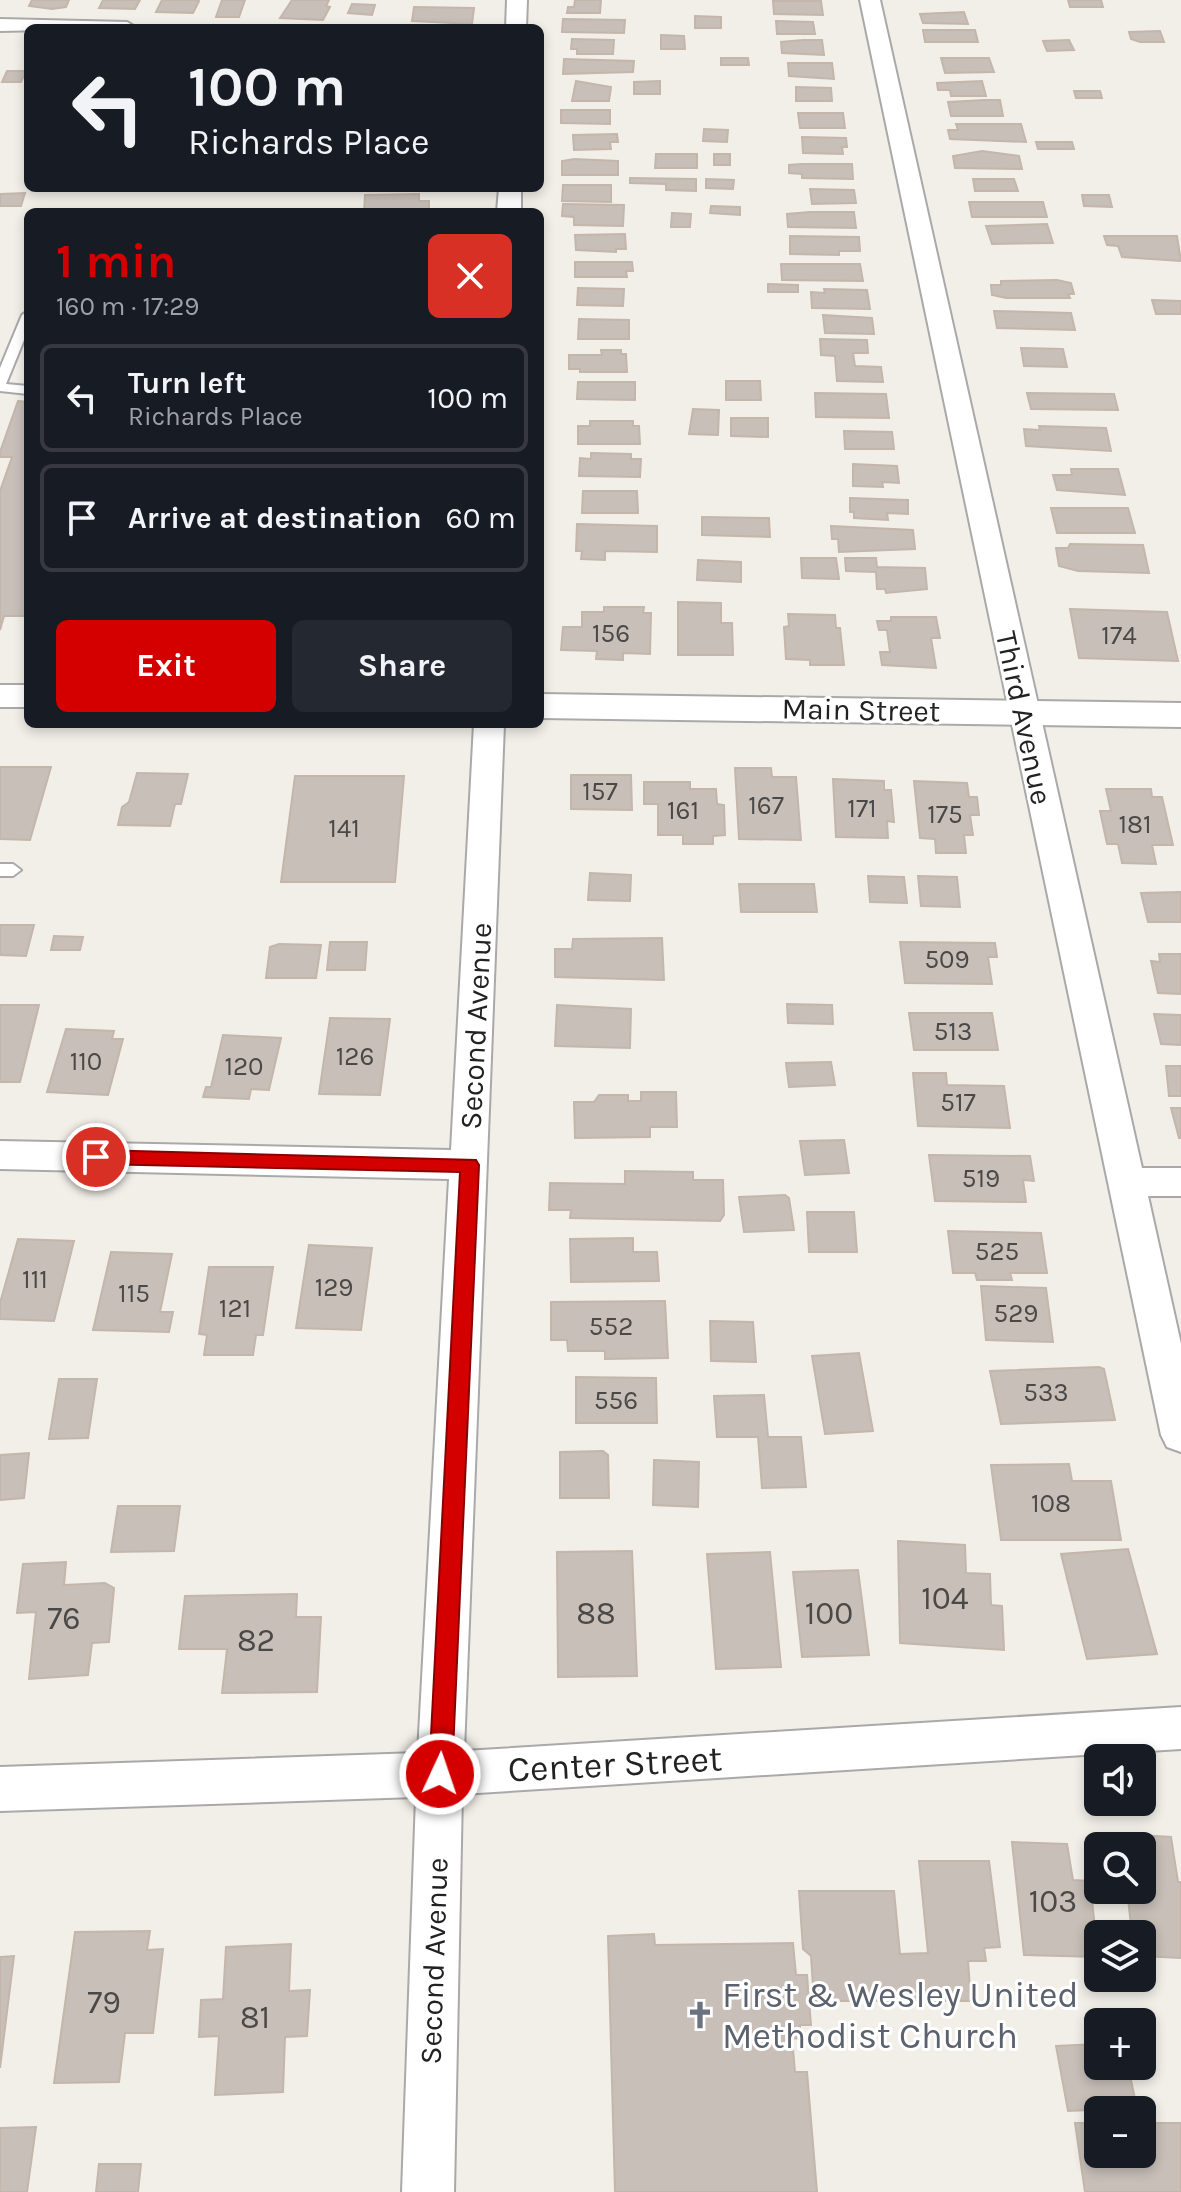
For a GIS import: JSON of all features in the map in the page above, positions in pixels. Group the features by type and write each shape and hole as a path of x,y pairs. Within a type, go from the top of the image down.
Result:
{"street":[{"path":"516,24 517,0"},
{"name":"Third Avenue","path":"870,0 1022,713 1128,1182 1181,1435"},
{"path":"0,25 24,26"},
{"path":"0,696 24,696"},
{"name":"Main Street","path":"544,706 1181,715"},
{"name":"Second Avenue","path":"428,2192 440,1774 489,728"},
{"path":"0,1155 470,1165"},
{"path":"1128,1182 1181,1182"},
{"name":"Center Street","path":"0,1789 440,1774 1181,1728"}],"lane":[{"path":"24,325 0,385 24,389"}],"building":[{"path":"32,0 69,0 66,7 52,9 29,6"},
{"path":"103,0 140,0 135,9 99,8"},
{"path":"162,0 199,1 193,13 156,12"},
{"path":"222,0 245,0 239,17 216,17"},
{"path":"292,0 329,0 326,6 330,7 323,20 280,18"},
{"path":"575,0 601,0 600,13 567,13 568,7 574,7"},
{"path":"1068,0 1101,0 1103,7 1070,7"},
{"path":"773,1 821,1 823,15 774,14"},
{"path":"352,4 375,5 372,15 348,13"},
{"path":"414,7 474,8 472,24 412,21"},
{"path":"964,12 968,24 923,23 920,14"},
{"path":"695,16 721,17 721,28 695,28"},
{"path":"563,19 625,20 624,33 562,32"},
{"path":"776,21 813,22 815,34 777,34"},
{"path":"923,30 975,30 978,42 925,42"},
{"path":"1160,31 1164,42 1140,42 1131,39 1129,32"},
{"path":"661,35 684,36 685,49 661,49"},
{"path":"572,39 614,40 613,54 577,54 577,49 571,49"},
{"path":"822,40 824,55 782,53 781,42"},
{"path":"1069,40 1074,50 1047,51 1043,41"},
{"path":"721,58 748,58 749,65 721,65"},
{"path":"941,58 989,58 994,72 945,73"},
{"path":"564,59 634,61 633,72 563,74"},
{"path":"788,63 832,63 834,79 789,76"},
{"path":"7,71 24,71 21,82 2,82"},
{"path":"576,81 611,87 609,101 572,101"},
{"path":"660,81 660,94 634,94 634,82"},
{"path":"982,81 986,96 951,96 950,90 938,90 937,83"},
{"path":"796,87 831,88 832,101 796,101"},
{"path":"1074,91 1100,91 1102,98 1076,98"},
{"path":"1000,100 1003,116 951,116 948,102"},
{"path":"561,110 610,110 610,124 561,123"},
{"path":"798,113 843,113 845,128 800,128"},
{"path":"956,124 1021,124 1026,142 950,139 948,130 958,130"},
{"path":"704,129 728,130 727,142 703,141"},
{"path":"617,134 618,142 610,142 611,149 574,150 573,135"},
{"path":"802,137 846,138 847,147 842,147 843,154 803,153"},
{"path":"1036,142 1072,142 1074,149 1038,149"},
{"path":"982,151 1019,156 1022,169 955,168 953,156"},
{"path":"656,154 697,154 697,168 655,168"},
{"path":"714,154 730,154 730,165 714,165"},
{"path":"562,161 618,161 618,175 562,175"},
{"path":"852,164 853,179 802,178 802,174 789,173 789,165"},
{"path":"630,178 696,179 696,191 666,190 666,184 630,183"},
{"path":"706,179 734,180 733,189 706,188"},
{"path":"973,179 1014,179 1018,191 975,191"},
{"path":"563,185 611,185 611,202 562,201"},
{"path":"810,189 854,190 856,203 812,204"},
{"path":"25,193 21,206 0,206 0,194"},
{"path":"419,194 419,201 429,201 429,208 364,208 365,195"},
{"path":"1082,195 1109,195 1112,207 1084,206"},
{"path":"969,202 1043,202 1047,217 972,217"},
{"path":"563,204 624,205 623,226 574,225 574,217 562,216"},
{"path":"711,206 740,207 740,215 710,213"},
{"path":"854,212 856,228 788,227 787,214"},
{"path":"672,213 691,214 690,227 671,227"},
{"path":"1047,224 1053,243 992,244 986,226"},
{"path":"625,234 626,249 616,249 616,252 576,250 575,235"},
{"path":"790,236 859,237 860,251 839,251 839,255 790,254"},
{"path":"1104,236 1177,236 1181,261 1122,257 1118,246 1107,245"},
{"path":"575,262 632,262 633,271 626,271 627,277 575,277"},
{"path":"781,264 860,264 863,281 782,280"},
{"path":"1057,280 1071,283 1074,294 1068,294 1070,298 1006,298 992,295 991,285 1001,285 1001,281"},
{"path":"768,284 798,285 798,292 768,292"},
{"path":"578,288 624,289 623,306 577,305"},
{"path":"824,289 867,290 870,309 812,308 811,292 825,293"},
{"path":"1152,300 1181,301 1181,314 1156,314"},
{"path":"994,311 1071,313 1075,330 997,328"},
{"path":"823,315 872,318 874,334 825,333"},
{"path":"579,319 629,320 629,339 578,339"},
{"path":"820,339 867,340 868,353 853,353 855,366 881,367 883,382 837,381 835,356 821,355"},
{"path":"1021,348 1063,349 1067,367 1024,366"},
{"path":"601,350 621,350 621,354 626,354 627,372 580,372 580,369 569,369 569,355 602,355"},
{"path":"726,381 760,381 761,400 726,400"},
{"path":"578,382 635,382 635,400 577,399"},
{"path":"815,393 886,394 889,418 816,417"},
{"path":"1027,393 1114,394 1118,410 1031,409"},
{"path":"18,401 24,402 24,616 4,616 0,630 0,491 12,457 0,457"},
{"path":"693,409 719,410 718,435 689,434"},
{"path":"731,418 768,418 768,437 731,436"},
{"path":"590,421 633,421 633,426 639,426 640,444 578,444 578,426 590,426"},
{"path":"1039,426 1106,428 1111,451 1026,446 1024,429 1040,430"},
{"path":"844,431 892,432 894,449 845,449"},
{"path":"591,453 631,454 631,459 641,459 640,477 579,476 580,458 591,459"},
{"path":"853,464 897,466 899,483 882,482 883,487 853,486"},
{"path":"1071,469 1118,469 1125,495 1057,490 1053,475 1072,475"},
{"path":"583,491 637,491 638,513 582,513"},
{"path":"850,498 908,500 908,514 887,513 888,520 854,518 854,512 850,512"},
{"path":"1051,508 1128,508 1135,533 1057,533"},
{"path":"702,517 769,518 770,537 702,535"},
{"path":"577,524 657,526 657,552 605,551 605,560 581,559 582,551 576,551"},
{"path":"831,526 913,530 915,549 839,552 838,539 832,539"},
{"path":"1070,544 1143,545 1149,573 1078,571 1059,566 1056,548 1068,548"},
{"path":"801,558 836,558 839,579 802,578"},
{"path":"845,558 876,558 877,567 925,568 927,589 886,593 885,589 877,589 876,572 846,571"},
{"path":"698,560 741,562 741,582 697,580"},
{"path":"678,602 721,603 721,623 732,623 733,655 678,655"},
{"path":"604,607 644,607 643,613 651,613 650,654 623,653 623,660 596,659 597,651 561,650 563,627 582,627 582,612 604,612"},
{"path":"1070,609 1167,612 1178,661 1079,658"},
{"path":"788,614 835,615 836,628 840,628 844,665 810,665 810,660 786,659 784,627 789,626"},
{"path":"891,617 936,617 940,638 931,638 936,668 882,665 880,652 890,652 887,630 879,630 877,621 891,621"},
{"path":"0,767 51,767 30,840 0,839"},
{"path":"735,768 771,768 772,777 796,777 801,840 739,839"},
{"path":"137,773 188,774 181,804 175,804 170,826 118,825 122,807 129,802"},
{"path":"571,775 631,775 632,810 571,809"},
{"path":"295,776 404,776 395,882 281,882"},
{"path":"833,779 884,781 884,790 891,790 894,822 887,821 888,838 836,837"},
{"path":"914,781 967,783 969,797 977,797 979,815 970,815 973,835 964,835 966,853 936,853 935,839 920,838"},
{"path":"644,782 690,782 690,789 716,789 717,804 724,805 725,835 713,836 713,844 683,844 683,835 658,835 658,804 644,804"},
{"path":"1106,789 1151,789 1152,797 1162,797 1173,845 1152,845 1156,864 1122,863 1118,844 1107,844 1100,811 1111,811"},
{"path":"590,873 631,875 630,901 588,900"},
{"path":"868,876 904,877 907,903 870,902"},
{"path":"918,876 957,877 960,907 921,906"},
{"path":"739,884 814,884 817,912 741,912"},
{"path":"1181,892 1181,922 1148,922 1141,893"},
{"path":"0,925 34,925 26,956 0,955"},
{"path":"54,936 83,937 80,950 51,950"},
{"path":"662,938 664,980 555,977 555,949 572,949 573,939"},
{"path":"330,942 367,942 365,970 327,970"},
{"path":"900,942 995,943 997,957 988,957 992,984 905,983"},
{"path":"279,944 321,945 316,978 266,978 270,947"},
{"path":"1159,954 1181,954 1181,994 1158,993 1151,961 1160,962"},
{"path":"787,1004 832,1005 833,1024 788,1023"},
{"path":"0,1005 39,1005 20,1082 0,1082"},
{"path":"557,1005 631,1009 630,1048 555,1046"},
{"path":"909,1013 992,1013 998,1050 914,1050"},
{"path":"1154,1014 1181,1015 1181,1045 1161,1044"},
{"path":"330,1018 390,1019 380,1095 319,1094"},
{"path":"66,1029 114,1031 112,1039 123,1039 108,1095 47,1092"},
{"path":"223,1035 281,1038 269,1090 251,1089 249,1099 203,1097 206,1087 211,1087"},
{"path":"831,1062 835,1085 789,1087 786,1063"},
{"path":"1166,1066 1181,1066 1181,1096 1169,1096"},
{"path":"913,1073 946,1073 947,1085 1004,1086 1010,1128 918,1126"},
{"path":"641,1092 676,1092 677,1127 650,1127 650,1137 575,1138 574,1102 594,1102 599,1095 628,1095 628,1101 641,1101"},
{"path":"1171,1108 1181,1108 1181,1138 1179,1138"},
{"path":"844,1140 849,1173 805,1175 800,1141"},
{"path":"929,1155 1030,1156 1034,1181 1023,1180 1026,1202 935,1201"},
{"path":"625,1171 693,1172 693,1180 723,1180 724,1215 720,1221 570,1218 571,1210 549,1210 550,1183 625,1184"},
{"path":"785,1195 789,1198 794,1230 744,1232 739,1197"},
{"path":"807,1212 854,1212 857,1252 809,1252"},
{"path":"948,1231 1041,1233 1047,1273 1010,1273 1012,1280 977,1280 975,1273 953,1273"},
{"path":"633,1238 633,1252 657,1252 659,1281 571,1282 570,1239"},
{"path":"18,1239 74,1241 54,1321 0,1319 0,1303"},
{"path":"309,1245 372,1248 361,1330 296,1328"},
{"path":"111,1252 172,1254 160,1312 173,1312 169,1332 93,1330"},
{"path":"209,1267 273,1267 263,1335 256,1335 253,1355 204,1355 207,1335 199,1334"},
{"path":"981,1286 1046,1288 1053,1342 986,1340"},
{"path":"665,1301 668,1358 605,1359 605,1351 568,1351 567,1340 551,1340 551,1302"},
{"path":"710,1321 753,1322 756,1362 711,1361"},
{"path":"859,1353 873,1431 825,1434 812,1356"},
{"path":"1104,1369 1115,1420 1001,1424 990,1371"},
{"path":"576,1377 656,1378 657,1423 576,1423"},
{"path":"59,1379 97,1379 88,1438 49,1439"},
{"path":"764,1395 768,1437 801,1437 806,1487 762,1488 758,1437 717,1437 714,1396"},
{"path":"603,1451 608,1455 609,1498 560,1498 560,1452"},
{"path":"29,1453 24,1498 0,1500 0,1455"},
{"path":"654,1460 699,1462 698,1507 653,1505"},
{"path":"1069,1464 1072,1481 1111,1481 1121,1540 1001,1540 991,1465"},
{"path":"118,1506 180,1506 174,1551 111,1552"},
{"path":"898,1541 965,1545 966,1573 990,1574 991,1605 1002,1606 1004,1650 900,1643"},
{"path":"1128,1549 1157,1654 1087,1659 1061,1554"},
{"path":"632,1551 637,1676 558,1677 557,1552"},
{"path":"770,1552 781,1667 716,1669 707,1554"},
{"path":"66,1562 64,1585 105,1583 114,1588 109,1642 92,1643 88,1675 29,1679 36,1612 17,1613 23,1564"},
{"path":"858,1570 869,1655 802,1657 793,1572"},
{"path":"297,1594 296,1617 321,1617 317,1692 222,1693 227,1649 179,1649 185,1596"},
{"path":"1156,1836 1171,1837 1178,1882 1181,1882 1181,1958 1156,1957 1156,1920 1130,1920 1129,1904 1156,1904"},
{"path":"1012,1842 1067,1844 1073,1880 1084,1881 1084,1904 1092,1904 1094,1920 1084,1920 1084,1957 1024,1955"},
{"path":"919,1861 989,1861 1000,1947 984,1948 986,1961 968,1961 971,2001 814,2001 811,1956 803,1949 799,1891 894,1891 900,1954 928,1953"},
{"path":"150,1931 147,1950 163,1949 153,2033 125,2033 119,2082 54,2083 75,1932"},
{"path":"654,1934 655,1945 793,1943 796,1975 807,1975 811,2025 800,2025 800,2039 792,2038 795,2072 807,2072 817,2192 615,2192 608,1936"},
{"path":"291,1944 289,1991 310,1990 307,2036 285,2037 283,2092 215,2095 219,2036 199,2037 201,2000 223,1999 226,1947"},
{"path":"14,1956 0,2068 0,1957"},
{"path":"1084,2045 1084,2080 1131,2080 1134,2096 1084,2096 1084,2110 1068,2111 1056,2046"},
{"path":"1075,2123 1084,2123 1084,2168 1156,2168 1156,2123 1181,2123 1181,2192 1085,2192"},
{"path":"36,2127 27,2192 0,2192 0,2128"},
{"path":"99,2164 141,2164 138,2192 96,2192"}],"place":[{"name":"First & Wesley United Methodist Church","path":"700,2015"}],"route":[{"path":"96,1157 470,1165 440,1774"}]}
